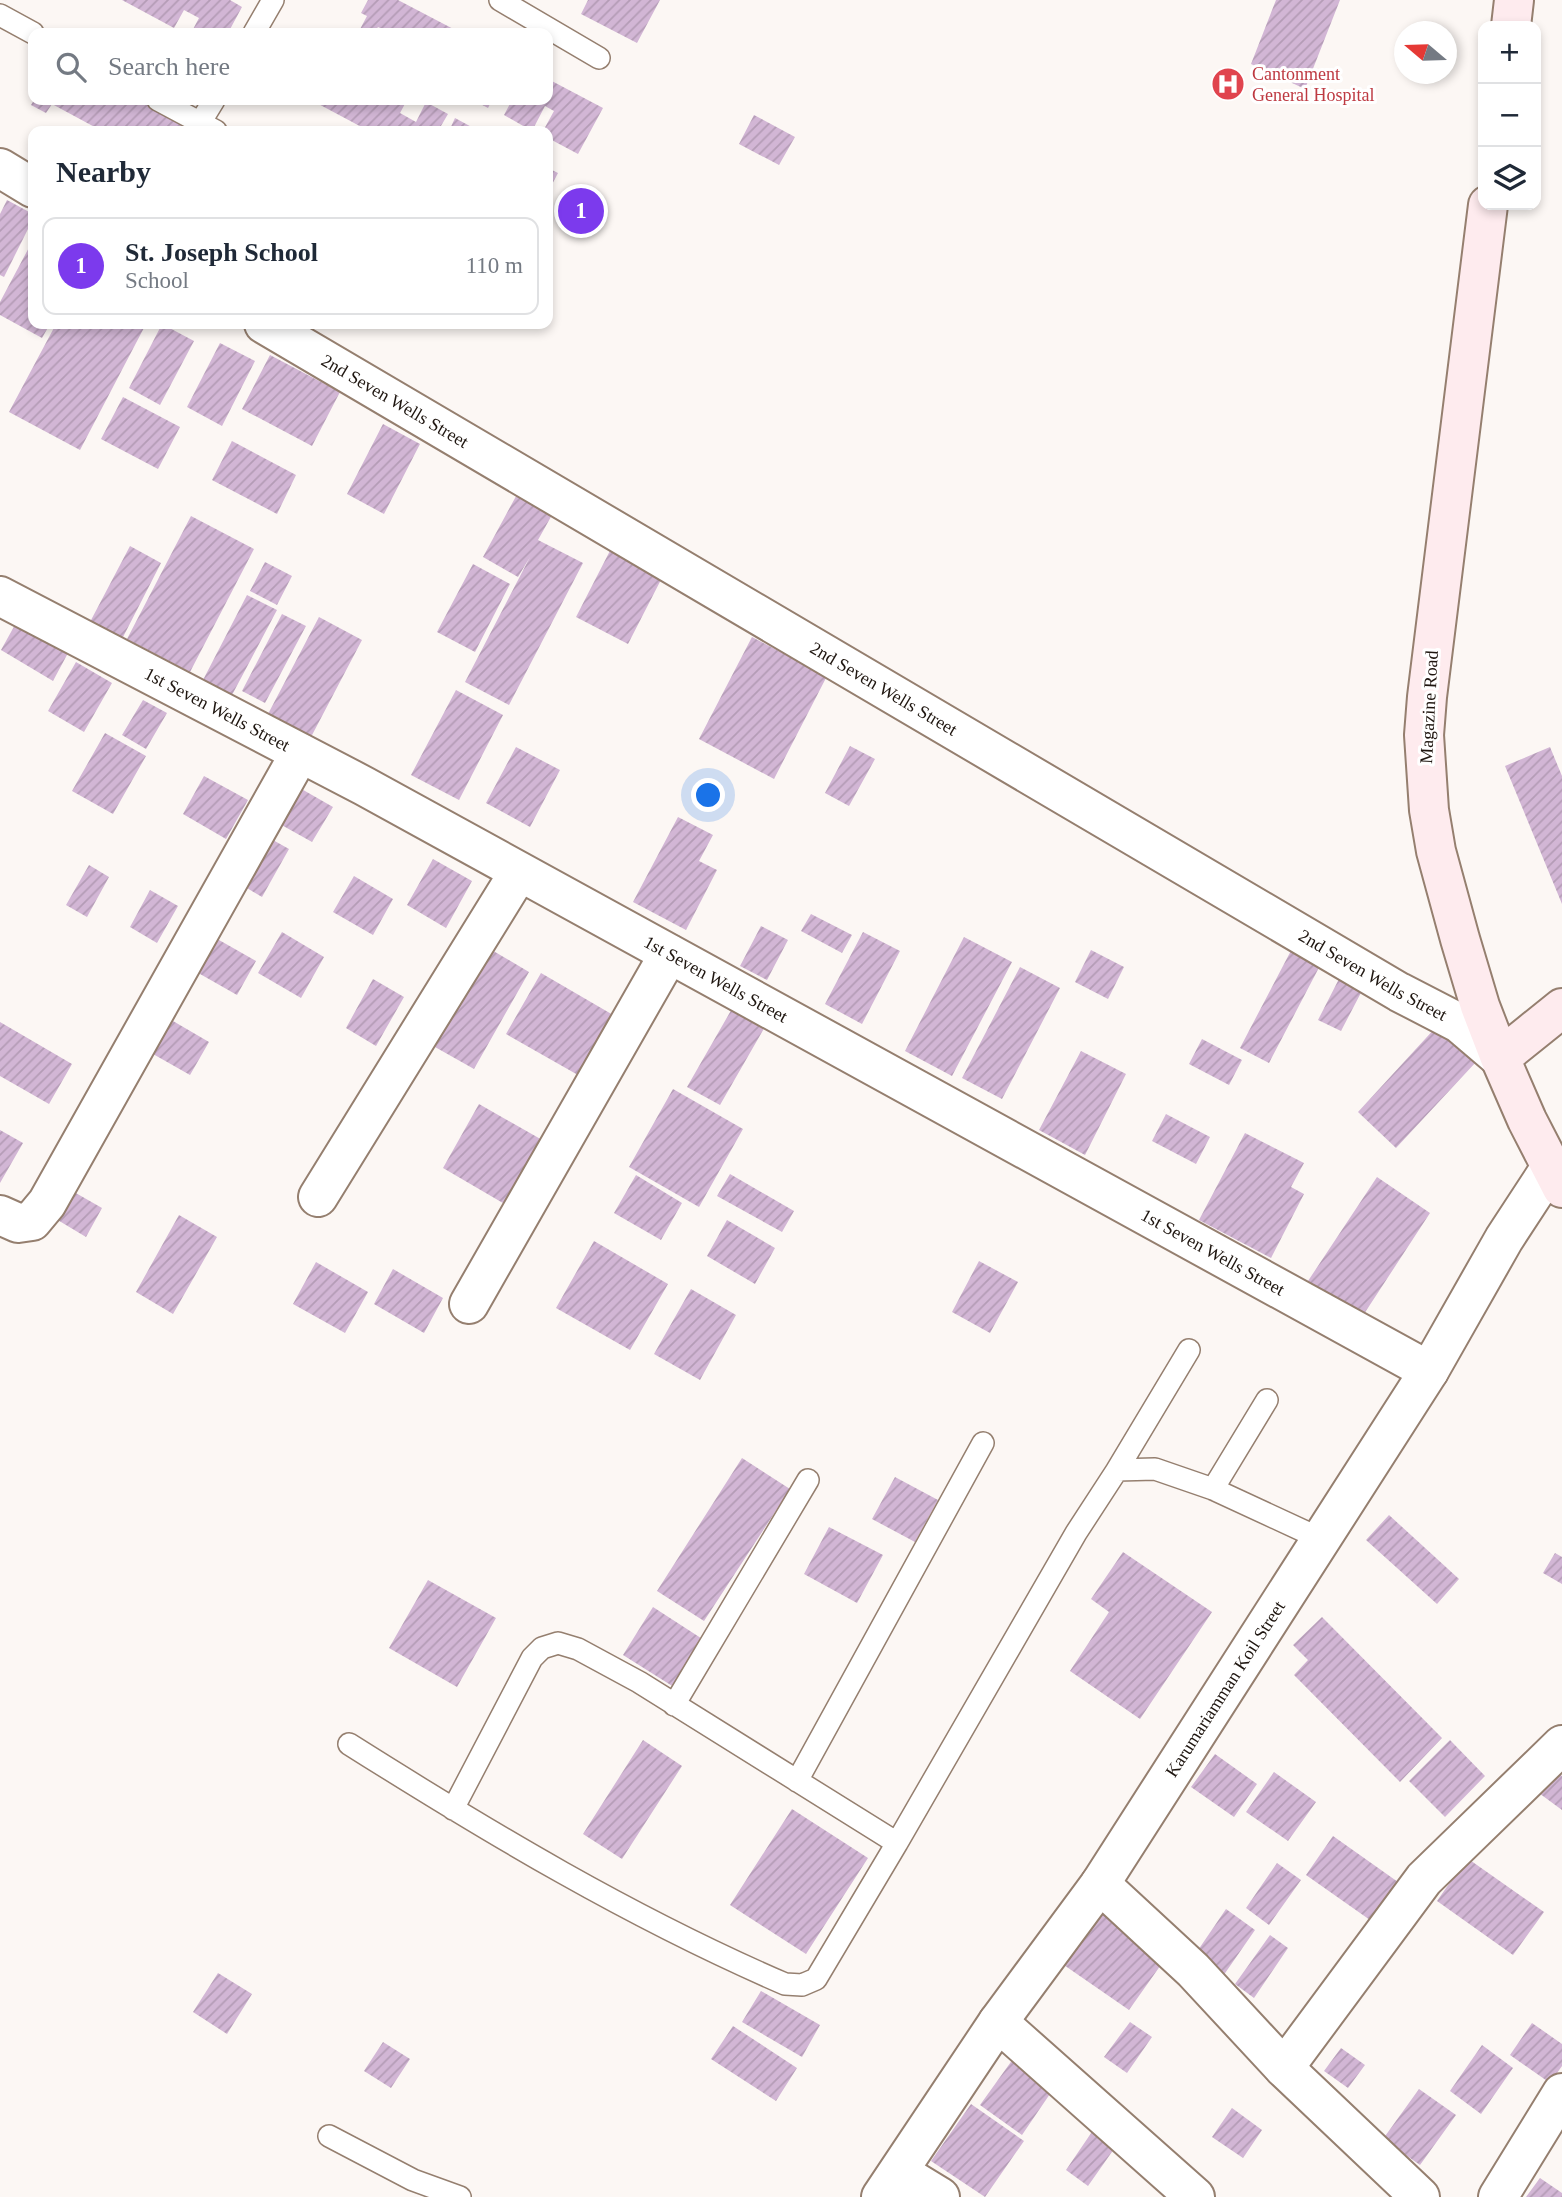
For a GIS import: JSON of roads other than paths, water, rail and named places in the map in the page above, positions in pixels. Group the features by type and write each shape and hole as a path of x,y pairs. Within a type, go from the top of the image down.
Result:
{"street":[{"path":"1512,21 1514,0"},
{"path":"0,168 28,185"},
{"name":"Magazine Road","path":"1487,210 1428,684 1425,767 1436,851 1480,1006 1527,1120 1557,1177"},
{"name":"2nd Seven Wells Street","path":"272,329 1387,985 1459,1023 1500,1058"},
{"name":"1st Seven Wells Street","path":"0,596 300,753 1429,1371"},
{"path":"0,1215 18,1223 32,1221 47,1203 300,753"},
{"path":"318,1197 519,872"},
{"path":"470,1304 668,954"},
{"path":"1500,1058 1562,1008"},
{"name":"Karumariamman Koil Street","path":"890,2184 998,2022 1100,1884 1429,1371 1504,1240 1557,1177"},
{"path":"1284,2068 1424,1879 1562,1745"},
{"path":"1100,1884 1193,1970 1284,2068 1420,2197"},
{"path":"998,2022 1195,2197"},
{"path":"1498,2197 1562,2093"},
{"path":"890,2184 940,2197"}],"lane":[{"path":"257,28 274,0"},
{"path":"500,0 548,28"},
{"path":"0,15 28,30"},
{"path":"553,31 599,58"},
{"path":"167,105 206,126"},
{"path":"208,126 213,105"},
{"path":"349,1744 453,1809 670,1932 785,1984 802,1986 816,1979 1076,1533 1189,1350"},
{"path":"1213,1489 1267,1400"},
{"path":"797,1781 982,1443"},
{"path":"1117,1470 1154,1469 1213,1489 1321,1539"},
{"path":"674,1705 808,1480"},
{"path":"453,1809 532,1658 542,1648 558,1643 578,1649 639,1682 897,1843"},
{"path":"329,2136 413,2180 460,2197"}],"place":[{"name":"Cantonment General Hospital","path":"1228,84"},
{"name":"St. Joseph School","path":"581,211"}]}
